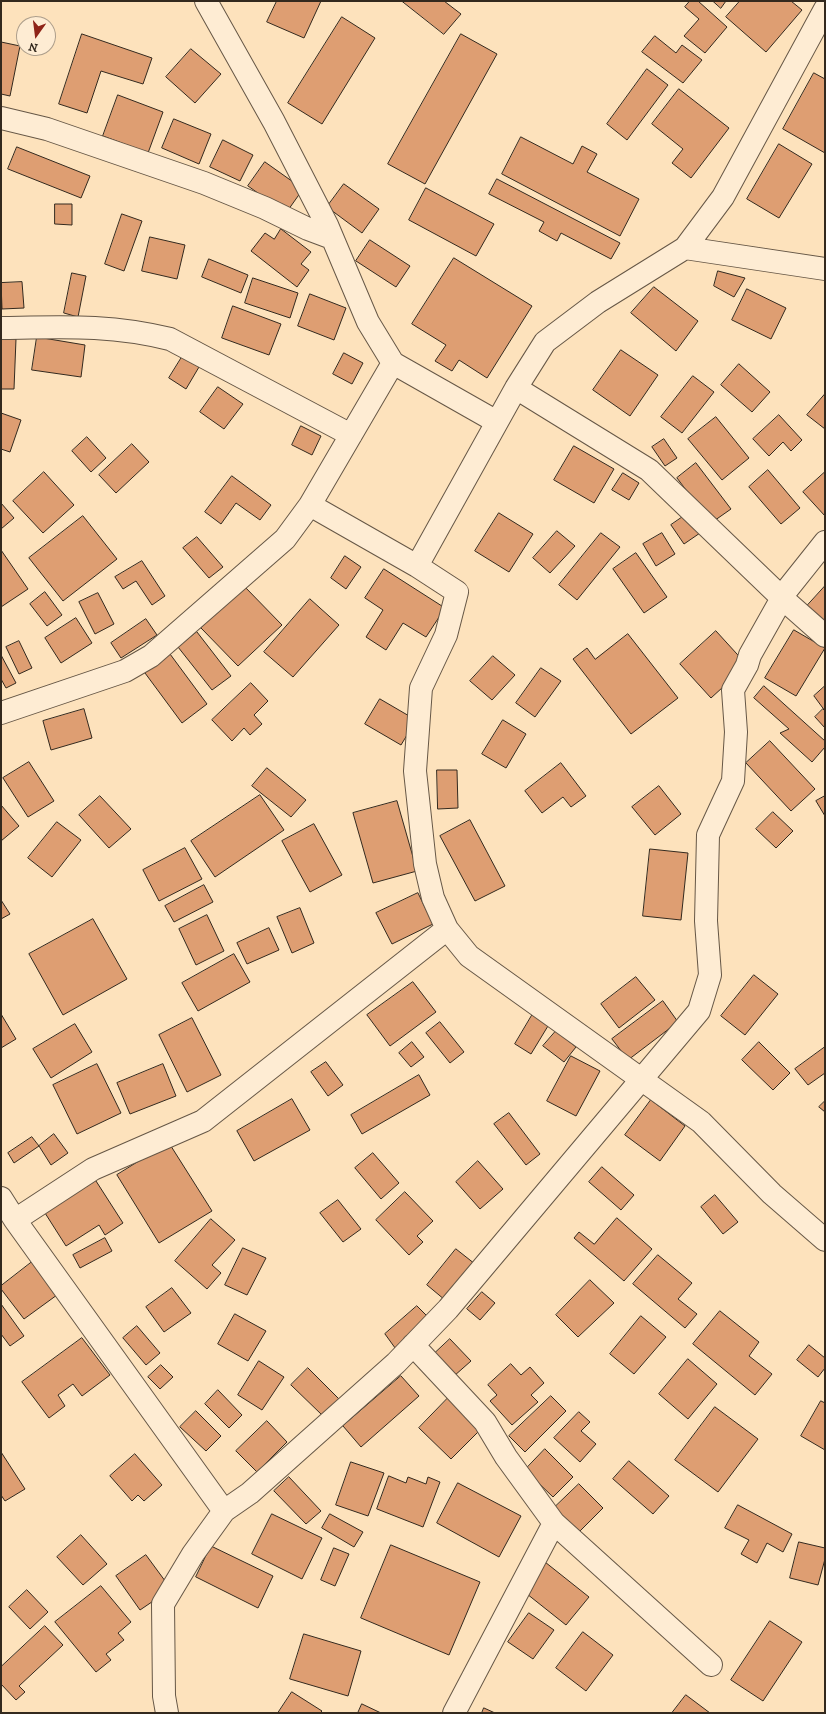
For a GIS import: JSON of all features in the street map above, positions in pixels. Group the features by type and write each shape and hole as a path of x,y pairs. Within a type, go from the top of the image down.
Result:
{"street":[{"path":"206,1 274,122 332,238 368,322 393,363 497,422"},
{"path":"417,566 516,388 545,342 598,302 685,248 723,197 825,9"},
{"path":"1,118 47,129 204,183 265,208 308,230 332,238"},
{"path":"685,248 825,269"},
{"path":"1,328 84,326 140,332 170,339 351,435"},
{"path":"1,713 125,671 151,656 285,540 310,506 393,363"},
{"path":"516,388 649,470 782,598 825,636"},
{"path":"310,506 417,566 457,592 446,635 421,688 415,771 425,864 433,898 447,929 469,956 701,1122 772,1194 825,1240"},
{"path":"167,1713 164,1696 163,1604 193,1554 224,1511 250,1493 329,1424 396,1363 448,1309 699,1011 710,975 706,921 708,835 733,781 736,732 733,690 747,665 750,655 782,598 825,542"},
{"path":"15,1220 93,1170 203,1121 447,929"},
{"path":"1,1198 15,1220 224,1511"},
{"path":"412,1346 486,1422 506,1458 554,1523 711,1665"},
{"path":"454,1713 554,1523"}],"building":[{"path":"277,1 321,1 304,38 267,22"},
{"path":"402,1 444,1 461,14 444,34"},
{"path":"690,1 698,1 727,27 705,53 684,36 699,19 685,7"},
{"path":"713,1 726,1 721,8"},
{"path":"740,1 791,1 802,10 766,52 726,17"},
{"path":"342,17 375,38 322,124 288,103"},
{"path":"82,34 152,58 143,84 101,71 87,113 59,104"},
{"path":"461,34 497,54 425,184 388,164"},
{"path":"655,36 676,53 682,45 702,60 683,83 642,52"},
{"path":"1,42 16,45 16,56 18,56 10,96 1,94"},
{"path":"191,49 221,74 195,103 166,77"},
{"path":"647,69 668,85 627,140 607,124"},
{"path":"814,73 825,79 825,153 783,129"},
{"path":"679,89 729,128 691,178 672,163 683,149 652,124"},
{"path":"118,95 163,112 148,153 103,136"},
{"path":"174,119 211,134 199,164 162,148"},
{"path":"521,137 573,164 582,146 597,154 587,172 639,199 620,236 502,174"},
{"path":"223,140 253,155 240,181 210,167"},
{"path":"779,144 812,164 779,218 747,199"},
{"path":"17,147 90,176 81,198 8,169"},
{"path":"265,162 303,189 286,213 248,186"},
{"path":"497,179 620,243 611,259 561,233 557,241 539,231 544,222 489,194"},
{"path":"344,184 379,209 362,233 327,207"},
{"path":"426,188 494,224 476,256 409,220"},
{"path":"55,204 72,204 72,225 55,224"},
{"path":"122,214 142,221 124,271 105,264"},
{"path":"281,229 311,252 301,264 309,270 297,287 251,251 265,233 274,239"},
{"path":"150,237 185,245 177,279 142,271"},
{"path":"370,240 410,266 396,287 356,261"},
{"path":"454,258 532,306 487,378 459,360 452,371 435,361 446,345 412,324"},
{"path":"209,259 248,275 241,293 202,277"},
{"path":"718,271 745,278 734,297 714,286"},
{"path":"72,273 86,276 78,317 64,313"},
{"path":"253,278 298,293 290,318 245,303"},
{"path":"22,282 24,308 2,309 1,283"},
{"path":"654,287 698,321 676,351 631,313"},
{"path":"747,289 786,308 771,339 732,320"},
{"path":"310,294 346,308 334,340 298,326"},
{"path":"233,306 281,324 269,355 222,338"},
{"path":"37,337 85,345 81,377 32,370"},
{"path":"1,338 16,339 14,389 1,389"},
{"path":"621,350 658,375 630,416 593,390"},
{"path":"344,353 363,363 352,384 333,374"},
{"path":"182,357 199,367 186,389 169,378"},
{"path":"739,364 770,392 752,412 721,385"},
{"path":"693,376 714,392 682,433 661,417"},
{"path":"218,387 243,404 224,429 200,412"},
{"path":"825,394 825,429 807,415"},
{"path":"1,413 21,420 10,452 1,449"},
{"path":"779,415 802,440 791,451 783,442 769,456 753,439"},
{"path":"716,417 749,458 722,480 688,439"},
{"path":"301,426 321,436 312,455 292,445"},
{"path":"87,437 106,458 91,472 72,451"},
{"path":"664,439 677,458 665,466 652,447"},
{"path":"132,444 149,462 116,493 99,475"},
{"path":"574,446 614,469 594,503 554,480"},
{"path":"696,463 731,509 711,523 677,478"},
{"path":"768,470 800,508 781,524 749,487"},
{"path":"44,472 74,505 43,533 13,501"},
{"path":"825,472 825,516 803,492"},
{"path":"623,473 639,483 629,500 612,490"},
{"path":"232,476 271,505 260,520 236,503 221,524 205,512"},
{"path":"1,503 14,518 1,529"},
{"path":"499,513 533,534 509,572 475,551"},
{"path":"687,514 700,533 684,544 671,525"},
{"path":"83,516 117,559 63,601 29,558"},
{"path":"557,531 575,546 550,573 533,558"},
{"path":"601,533 620,547 577,600 559,585"},
{"path":"662,533 675,554 656,566 643,544"},
{"path":"197,537 223,567 209,578 183,548"},
{"path":"1,550 28,589 1,607"},
{"path":"636,553 667,597 644,613 613,569"},
{"path":"345,556 361,567 346,589 331,578"},
{"path":"142,561 165,596 152,605 136,581 123,589 115,577"},
{"path":"384,569 445,608 426,637 403,623 386,650 366,637 383,610 365,598"},
{"path":"244,586 282,625 238,666 201,628"},
{"path":"825,586 825,623 807,606"},
{"path":"45,592 62,615 47,626 30,604"},
{"path":"98,593 114,624 95,634 79,602"},
{"path":"310,599 339,625 293,677 264,652"},
{"path":"76,618 92,643 61,663 45,638"},
{"path":"146,619 157,635 121,658 111,643"},
{"path":"794,630 825,648 796,696 765,678"},
{"path":"716,631 747,665 711,698 680,664"},
{"path":"197,632 231,676 212,690 178,647"},
{"path":"628,634 678,698 631,734 573,659 587,648 595,659"},
{"path":"19,641 32,668 19,674 6,647"},
{"path":"170,654 207,704 182,723 145,673"},
{"path":"1,655 16,683 6,688 1,679"},
{"path":"493,656 515,675 492,700 470,681"},
{"path":"541,668 561,681 535,717 516,703"},
{"path":"251,683 268,701 254,715 262,724 250,735 244,728 232,741 212,720"},
{"path":"764,686 825,741 825,747 812,762 780,733 789,729 754,698"},
{"path":"825,686 825,711 814,696"},
{"path":"380,699 416,720 401,745 365,724"},
{"path":"84,709 92,738 51,750 43,721"},
{"path":"823,709 825,711 825,728 815,717"},
{"path":"503,720 526,734 506,768 482,754"},
{"path":"770,741 815,789 791,811 746,763"},
{"path":"29,762 54,801 28,817 3,778"},
{"path":"561,763 586,796 571,807 563,797 542,813 525,791"},
{"path":"267,768 306,800 291,817 252,786"},
{"path":"437,770 457,770 458,808 438,809"},
{"path":"659,786 681,814 655,835 632,807"},
{"path":"260,795 284,830 215,877 191,841"},
{"path":"100,796 131,829 109,848 79,815"},
{"path":"825,796 825,816 816,801"},
{"path":"397,801 417,871 373,883 353,813"},
{"path":"1,805 19,826 1,841"},
{"path":"773,812 793,831 776,848 756,829"},
{"path":"470,820 505,886 475,901 440,836"},
{"path":"57,822 81,840 52,877 28,858"},
{"path":"314,824 342,875 310,892 282,841"},
{"path":"185,848 202,879 159,901 143,870"},
{"path":"650,849 688,853 681,920 643,916"},
{"path":"204,885 213,902 174,922 165,906"},
{"path":"418,893 433,924 392,944 376,913"},
{"path":"1,900 10,914 1,919"},
{"path":"300,908 314,943 292,953 277,917"},
{"path":"207,915 224,951 196,965 179,929"},
{"path":"93,919 127,979 63,1015 29,954"},
{"path":"269,928 279,950 247,964 237,943"},
{"path":"234,954 250,982 198,1011 182,983"},
{"path":"754,975 778,994 745,1035 721,1016"},
{"path":"636,977 655,1000 619,1028 601,1004"},
{"path":"413,982 436,1012 390,1046 367,1015"},
{"path":"663,1001 678,1022 628,1060 612,1039"},
{"path":"534,1012 551,1021 531,1054 515,1044"},
{"path":"1,1014 16,1039 1,1048"},
{"path":"192,1018 221,1075 187,1092 159,1035"},
{"path":"440,1022 464,1052 450,1063 426,1033"},
{"path":"75,1024 92,1052 51,1078 33,1049"},
{"path":"556,1031 576,1047 564,1062 543,1046"},
{"path":"412,1042 424,1057 411,1067 399,1053"},
{"path":"759,1042 790,1073 773,1090 742,1060"},
{"path":"825,1047 825,1073 808,1085 795,1069"},
{"path":"571,1056 600,1071 576,1116 547,1101"},
{"path":"326,1062 343,1085 328,1096 311,1072"},
{"path":"97,1064 121,1113 77,1134 53,1085"},
{"path":"163,1064 176,1096 130,1114 117,1083"},
{"path":"419,1075 430,1095 362,1134 351,1115"},
{"path":"292,1099 310,1130 254,1161 237,1131"},
{"path":"651,1100 685,1126 660,1161 625,1135"},
{"path":"825,1101 825,1112 819,1107"},
{"path":"509,1113 540,1154 526,1165 494,1124"},
{"path":"54,1134 68,1153 51,1165 39,1146"},
{"path":"32,1137 39,1146 14,1163 8,1153"},
{"path":"169,1143 212,1211 159,1243 117,1175"},
{"path":"373,1153 399,1183 381,1199 355,1168"},
{"path":"478,1161 503,1189 480,1209 456,1182"},
{"path":"602,1167 634,1195 621,1210 589,1182"},
{"path":"96,1181 123,1223 105,1235 99,1225 66,1246 45,1213"},
{"path":"405,1192 433,1221 417,1236 423,1242 409,1255 376,1220"},
{"path":"715,1195 738,1222 723,1234 701,1207"},
{"path":"338,1200 361,1229 343,1242 320,1213"},
{"path":"617,1218 652,1249 624,1281 574,1238 579,1232 594,1244"},
{"path":"211,1219 235,1240 212,1265 221,1273 207,1289 175,1261"},
{"path":"105,1238 112,1251 80,1268 73,1255"},
{"path":"243,1248 266,1258 247,1295 225,1285"},
{"path":"456,1249 475,1264 445,1300 427,1285"},
{"path":"658,1255 692,1283 678,1299 697,1314 685,1328 633,1284"},
{"path":"32,1262 57,1295 24,1319 1,1289 1,1286"},
{"path":"590,1280 614,1303 578,1337 556,1315"},
{"path":"172,1288 191,1313 164,1332 146,1307"},
{"path":"482,1292 495,1303 480,1320 467,1309"},
{"path":"1,1304 24,1336 10,1346 1,1334"},
{"path":"417,1306 431,1320 398,1352 385,1334"},
{"path":"720,1311 759,1342 749,1356 772,1374 755,1395 693,1344"},
{"path":"235,1314 266,1331 248,1361 218,1344"},
{"path":"641,1316 666,1337 634,1374 610,1354"},
{"path":"137,1326 160,1353 146,1365 123,1338"},
{"path":"82,1338 110,1375 82,1396 73,1384 58,1395 65,1406 49,1418 22,1382"},
{"path":"450,1339 471,1361 454,1376 434,1354"},
{"path":"809,1345 825,1358 825,1368 818,1377 797,1360"},
{"path":"688,1359 717,1384 688,1419 659,1394"},
{"path":"259,1361 284,1377 262,1410 238,1395"},
{"path":"511,1364 521,1375 530,1367 544,1383 531,1395 538,1402 512,1425 490,1401 497,1395 488,1385"},
{"path":"161,1365 173,1377 160,1389 148,1377"},
{"path":"308,1368 339,1399 322,1415 291,1385"},
{"path":"401,1376 419,1396 361,1447 343,1426"},
{"path":"218,1390 242,1415 229,1428 205,1404"},
{"path":"551,1396 566,1411 525,1452 509,1436"},
{"path":"448,1398 480,1430 451,1459 419,1428"},
{"path":"821,1401 825,1403 825,1450 801,1436"},
{"path":"715,1407 758,1439 718,1492 675,1460"},
{"path":"196,1411 221,1436 206,1451 180,1427"},
{"path":"579,1412 590,1422 581,1431 596,1444 580,1462 554,1438"},
{"path":"267,1421 287,1442 257,1472 236,1451"},
{"path":"545,1449 573,1477 553,1497 525,1470"},
{"path":"1,1452 25,1489 5,1501 1,1495"},
{"path":"135,1454 162,1485 144,1501 138,1495 132,1501 110,1476"},
{"path":"629,1461 669,1496 653,1514 613,1479"},
{"path":"351,1462 384,1473 368,1516 336,1505"},
{"path":"389,1476 406,1483 408,1477 426,1484 428,1477 440,1482 423,1527 377,1509"},
{"path":"289,1477 321,1511 306,1524 274,1491"},
{"path":"458,1483 521,1516 499,1557 437,1523"},
{"path":"579,1484 603,1508 578,1533 554,1508"},
{"path":"738,1505 792,1534 783,1552 767,1543 757,1563 741,1554 749,1540 725,1528"},
{"path":"272,1514 322,1538 302,1579 252,1554"},
{"path":"330,1514 363,1532 354,1547 322,1528"},
{"path":"81,1535 107,1564 83,1585 57,1557"},
{"path":"799,1542 825,1548 825,1559 818,1585 790,1578"},
{"path":"391,1545 480,1582 449,1655 361,1618"},
{"path":"211,1546 273,1576 258,1608 196,1577"},
{"path":"334,1548 349,1554 335,1586 321,1580"},
{"path":"146,1555 171,1589 140,1610 116,1576"},
{"path":"545,1562 589,1597 566,1625 522,1590"},
{"path":"101,1586 131,1622 118,1633 124,1640 106,1654 111,1660 96,1672 55,1622"},
{"path":"27,1590 48,1612 30,1629 9,1607"},
{"path":"529,1613 554,1630 533,1659 508,1642"},
{"path":"770,1621 802,1642 763,1701 731,1680"},
{"path":"45,1626 63,1645 19,1686 25,1692 16,1700 1,1684 1,1667"},
{"path":"583,1632 613,1655 586,1691 556,1668"},
{"path":"304,1634 361,1651 348,1696 290,1679"},
{"path":"292,1692 322,1711 320,1713 278,1713"},
{"path":"686,1695 710,1713 672,1713"},
{"path":"362,1704 381,1713 358,1713"},
{"path":"484,1708 495,1713 482,1713"}]}
